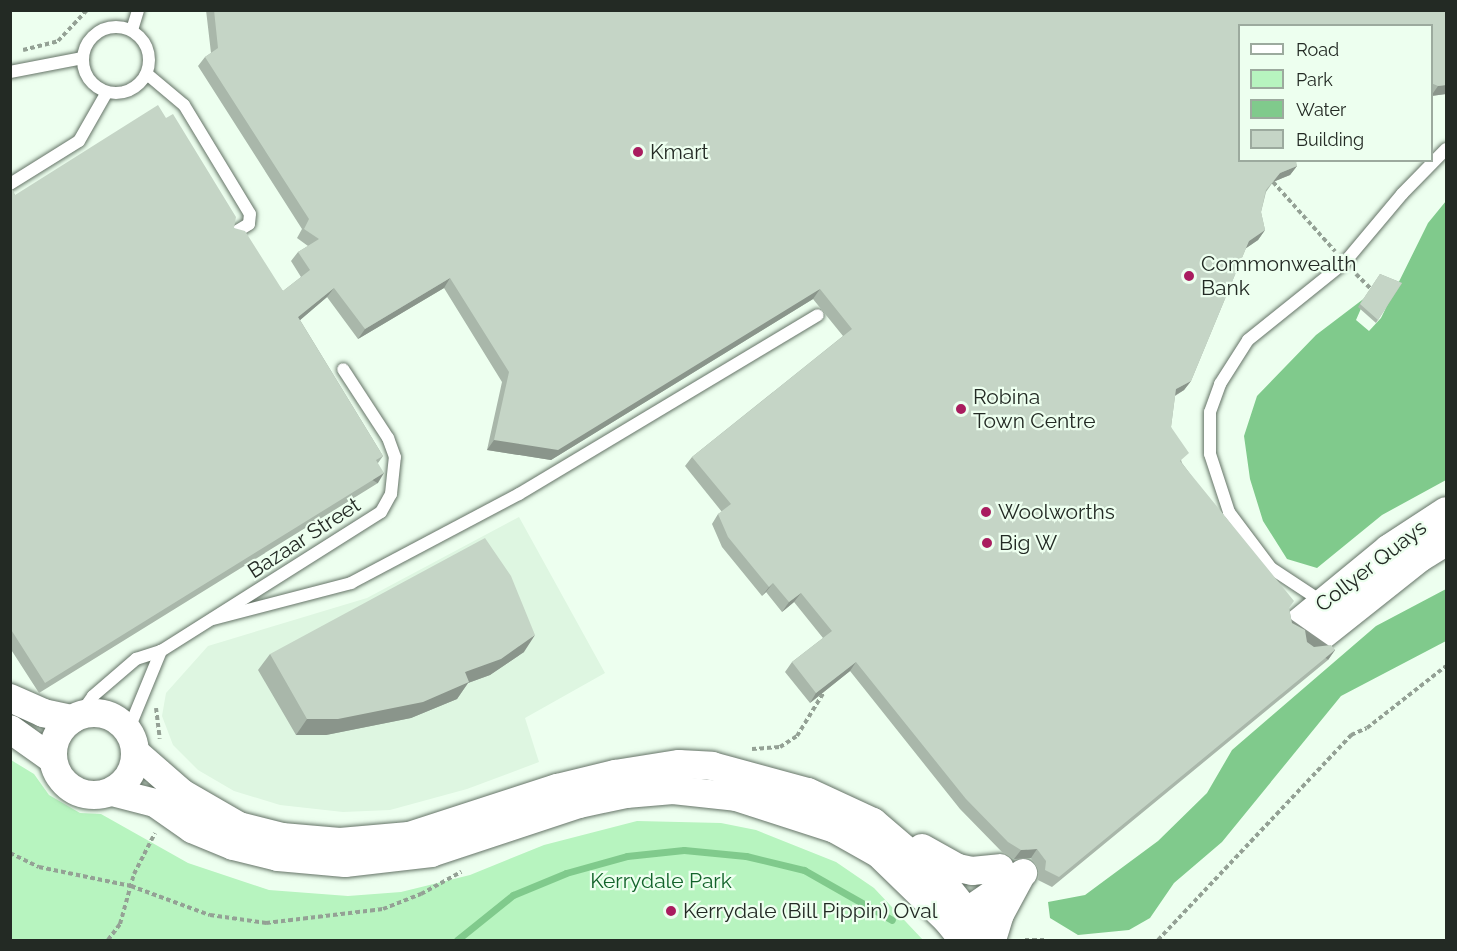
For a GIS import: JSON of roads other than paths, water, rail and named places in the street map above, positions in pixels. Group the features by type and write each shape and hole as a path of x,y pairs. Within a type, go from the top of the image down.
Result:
{"street":[{"name":"Collyer Quays","path":"1334,611 1388,549 1446,511"},
{"name":"Collyer Quays","path":"1306,632 1334,611 1446,542"},
{"path":"10,698 43,713 75,717 100,713 142,743 182,793 239,826 299,839 355,842 409,836 587,780 679,764 712,766 822,796 852,810 891,836 959,918"},
{"path":"75,717 56,736 52,759 56,772 73,791 99,796 112,792 130,776 142,743"},
{"path":"10,729 52,759"},
{"path":"112,792 155,803 192,829 232,846 278,857 345,863 431,853 594,800 648,792 703,791 736,796 836,829 879,854 990,940 1000,914 1011,867"},
{"path":"891,836 908,837 938,859 958,868 972,871 1011,867"},
{"path":"959,918 1011,867"}],"lane":[{"path":"132,30 138,10"},
{"path":"110,27 132,30 146,45 149,55 147,74 132,89 107,92 87,77 83,58 92,38 100,31 110,27"},
{"path":"10,72 83,58"},
{"path":"147,74 184,105 250,214 249,224 234,233"},
{"path":"10,184 80,141 107,92"},
{"path":"1334,611 1271,568 1237,525 1214,474 1209,430 1220,384 1248,340 1345,262 1402,194 1446,149"},
{"path":"213,618 351,583 519,494 818,315"},
{"name":"Bazaar Street","path":"75,717 93,696 126,666 161,651 381,512 391,494 395,457 376,418 343,369"},
{"path":"142,743 161,651"}],"water":[{"path":"1446,201 1446,480 1382,515 1317,568 1287,559 1263,521 1250,479 1244,436 1257,396 1316,335 1366,297 1356,320 1369,331 1381,318 1428,223"},
{"path":"1446,589 1446,641 1341,696 1222,842 1174,883 1150,918 1129,930 1078,935 1050,918 1048,902 1085,895 1158,841 1207,793 1232,750 1376,626"}],"waterway":[{"path":"457,940 513,895 566,873 627,856 684,850 746,856 804,870 892,920"}],"place":[{"name":"Kmart","path":"638,152"},
{"name":"Commonwealth Bank","path":"1189,276"},
{"name":"Robina Town Centre","path":"961,409"},
{"name":"Woolworths","path":"986,512"},
{"name":"Big W","path":"987,543"},
{"name":"Kerrydale (Bill Pippin) Oval","path":"671,911"}],"park label":[{"name":"Kerrydale Park","path":"661,881"}]}
